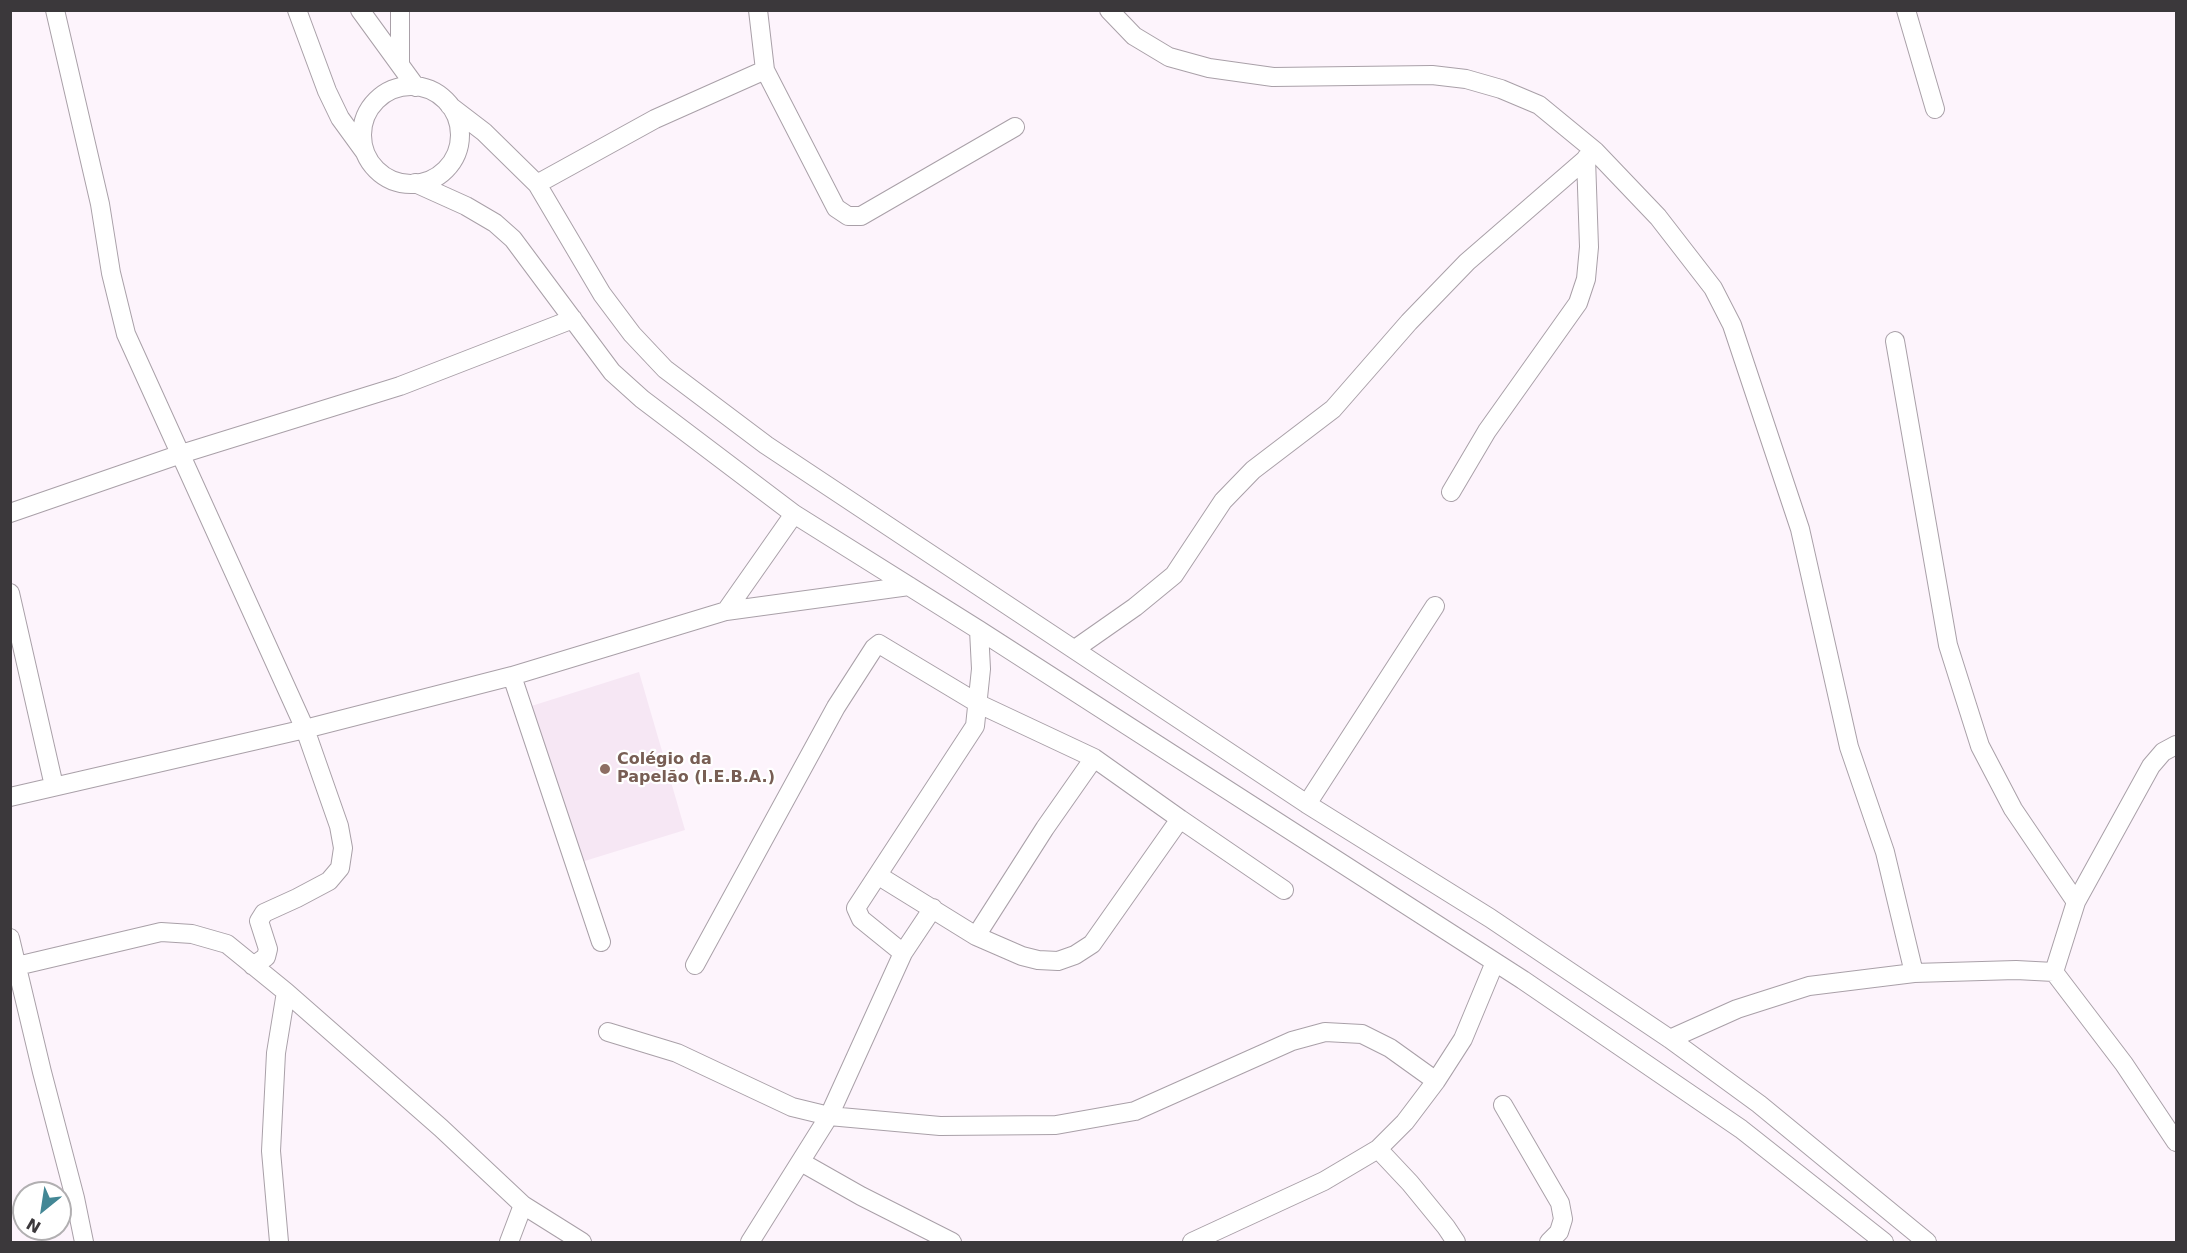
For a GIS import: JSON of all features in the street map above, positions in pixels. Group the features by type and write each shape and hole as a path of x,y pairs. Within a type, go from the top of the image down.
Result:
{"street":[{"path":"55,10 100,204 111,273 126,334 305,729 339,826 343,848 340,868 329,881 264,913 259,921 268,949 266,957 253,966"},
{"path":"297,10 327,91 340,118 373,166 385,176 399,182 428,181 448,166 456,155 459,142 456,117 450,106"},
{"path":"360,10 416,87"},
{"path":"400,10 400,65"},
{"path":"758,10 765,70 836,208 848,216 861,216 1016,127"},
{"path":"1109,10 1134,36 1169,57 1209,68 1273,77 1432,75 1466,79 1501,89 1539,105 1658,217 1713,288 1732,325 1800,529 1849,747 1885,852 1914,974"},
{"path":"1906,10 1935,109"},
{"path":"537,184 655,119 765,70"},
{"path":"365,152 363,123 372,105 387,92 406,86 435,93 484,132 537,184 602,294 632,334 665,369 766,445 1307,804 1490,918 1670,1040 1759,1104 1927,1242"},
{"path":"1451,492 1487,431 1578,303 1586,279 1589,247 1591,154"},
{"path":"1075,649 1135,607 1174,575 1224,501 1253,470 1333,409 1409,322 1467,262 1591,154"},
{"path":"415,183 466,206 507,233 612,372 642,399 794,514 979,630 1495,962 1741,1129 1884,1242"},
{"path":"10,513 181,454 400,386 573,319"},
{"path":"1895,340 1948,645 1980,746 2013,809 2076,902"},
{"path":"726,611 794,514"},
{"path":"10,797 305,729 512,676 726,611 909,586"},
{"path":"10,593 54,786"},
{"path":"1307,804 1435,606"},
{"path":"903,953 861,919 856,908 860,898 879,876 975,726 979,704 979,630"},
{"path":"695,965 836,706 877,645 882,644 979,704 1094,759 1284,890"},
{"path":"512,676 602,942"},
{"path":"2054,972 2076,902 2151,766 2163,752 2176,745"},
{"path":"976,936 1045,828 1094,759"},
{"path":"879,876 976,936 1022,956 1058,961 1075,955 1092,944 1180,819"},
{"path":"750,1242 829,1116 903,953 933,908"},
{"path":"17,966 161,932 192,934 226,945 286,992 441,1128 523,1205 582,1242"},
{"path":"10,938 84,1242"},
{"path":"1192,1242 1324,1180 1378,1149 1405,1122 1436,1081 1463,1039 1495,962"},
{"path":"1670,1040 1737,1009 1809,986 1914,974 2016,970 2054,972 2168,1112 2176,1142"},
{"path":"279,1242 271,1151 276,1053 286,992"},
{"path":"608,1032 677,1053 792,1107 829,1116 940,1126 1056,1125 1135,1111 1292,1041 1325,1032 1362,1034 1390,1048 1436,1081"},
{"path":"1503,1105 1560,1203 1563,1219 1559,1232 1549,1242"},
{"path":"1378,1149 1410,1183 1456,1242"},
{"path":"801,1162 952,1242"},
{"path":"509,1242 523,1205"}],"shaded area":[{"name":"Colégio da Papelão (I.E.B.A.)","path":"639,672 685,830 575,864 522,709"}],"place":[{"name":"Colégio da Papelão (I.E.B.A.)","path":"605,769"}]}
